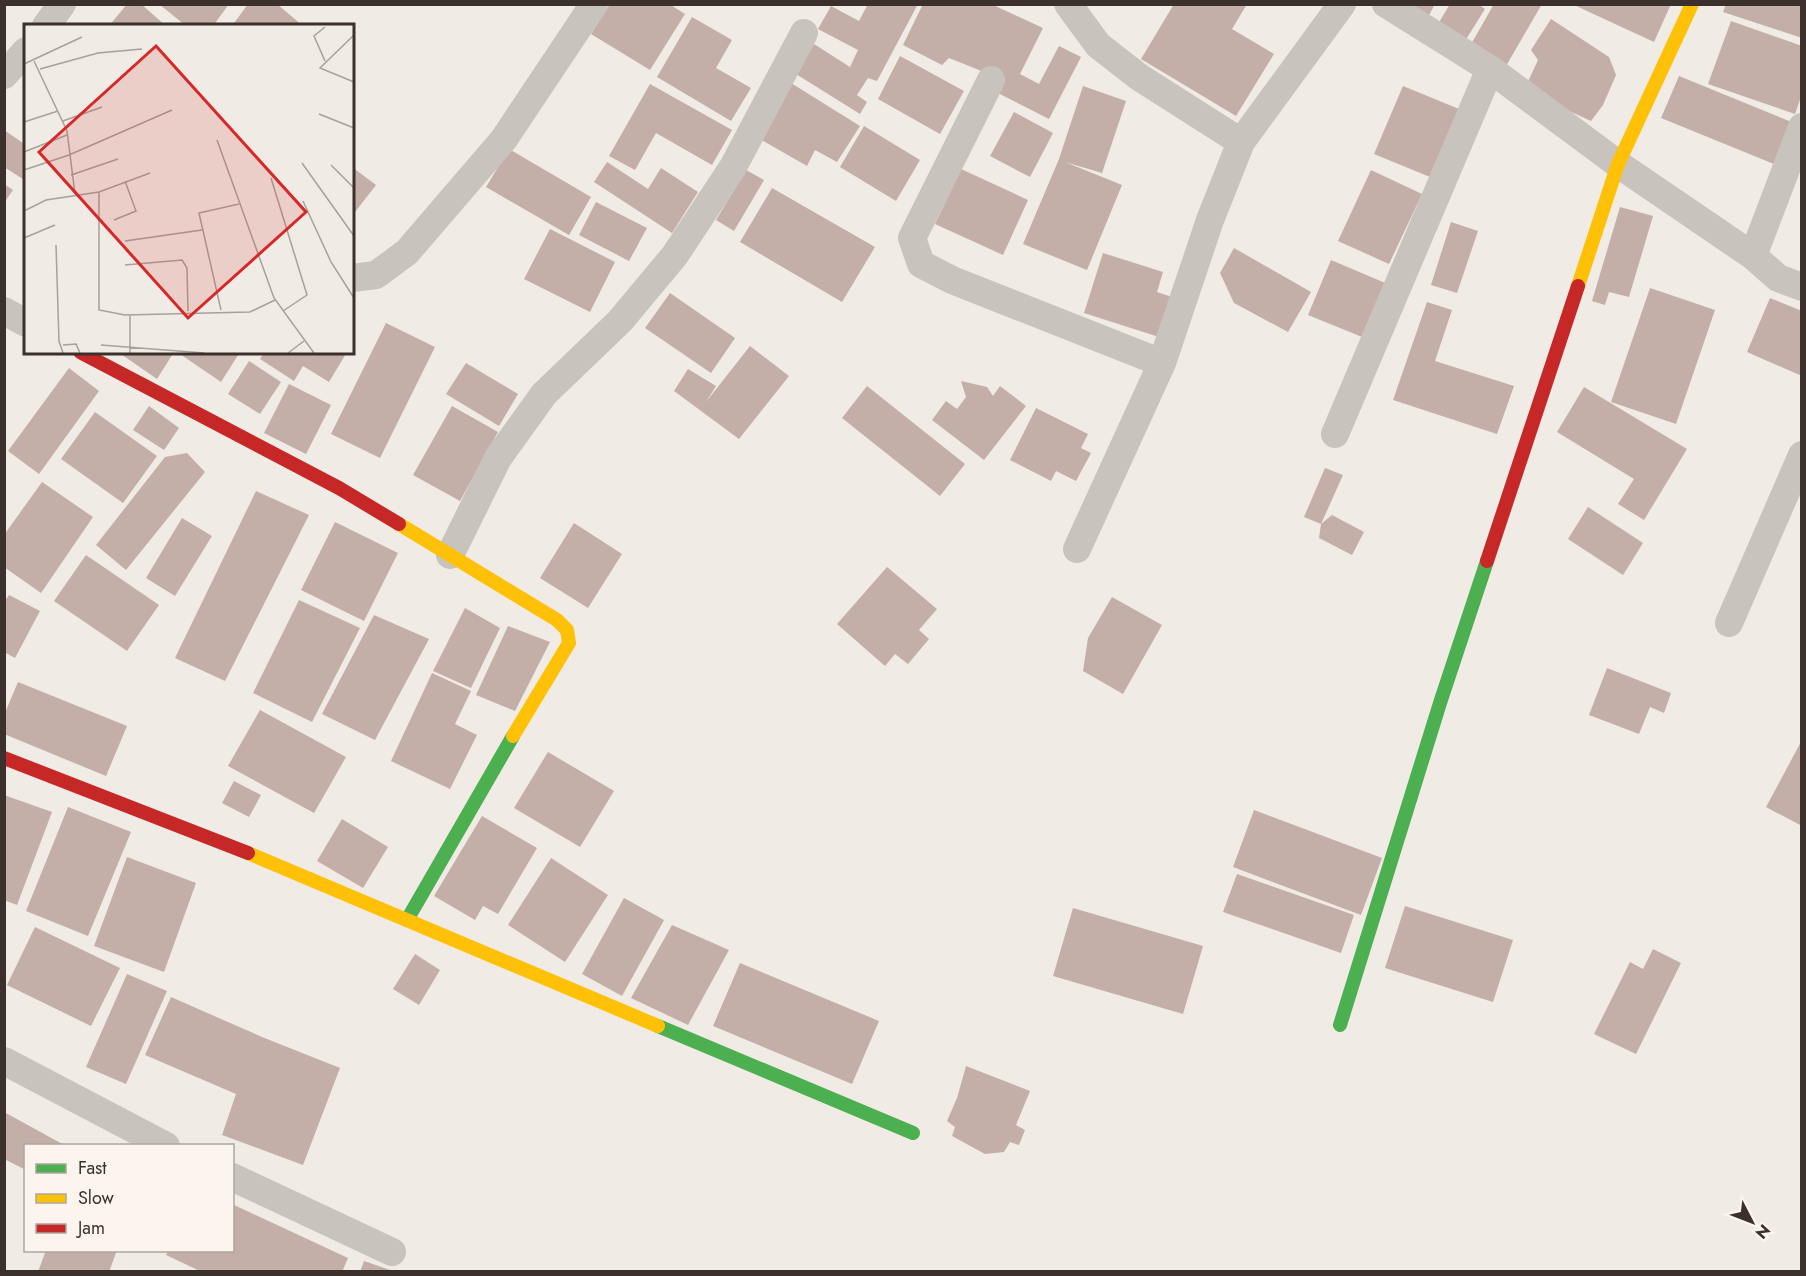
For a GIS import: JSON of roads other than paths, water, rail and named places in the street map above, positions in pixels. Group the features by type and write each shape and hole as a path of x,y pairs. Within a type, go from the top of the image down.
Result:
{"street":[{"path":"47,24 62,4"},
{"path":"354,278 376,274 407,252 504,139 594,4"},
{"path":"1068,4 1098,45 1139,76 1242,142"},
{"path":"1077,549 1162,363 1210,220 1242,142 1342,4"},
{"path":"1386,4 1490,69 1618,164 1753,256 1778,278 1802,287"},
{"path":"1340,1025 1440,703 1618,164 1692,4"},
{"path":"450,555 498,458 544,394 620,321 675,255 733,167 804,33"},
{"path":"4,75 24,53"},
{"path":"1335,434 1490,69"},
{"path":"991,80 912,238 921,264 952,280 1162,363"},
{"path":"1753,256 1802,127"},
{"path":"4,311 24,322"},
{"path":"84,354 339,488 557,620 567,630 569,643 407,920"},
{"path":"1729,623 1802,455"},
{"path":"4,758 230,845 914,1133"},
{"path":"4,1060 162,1144"},
{"path":"234,1178 392,1252"}]}
